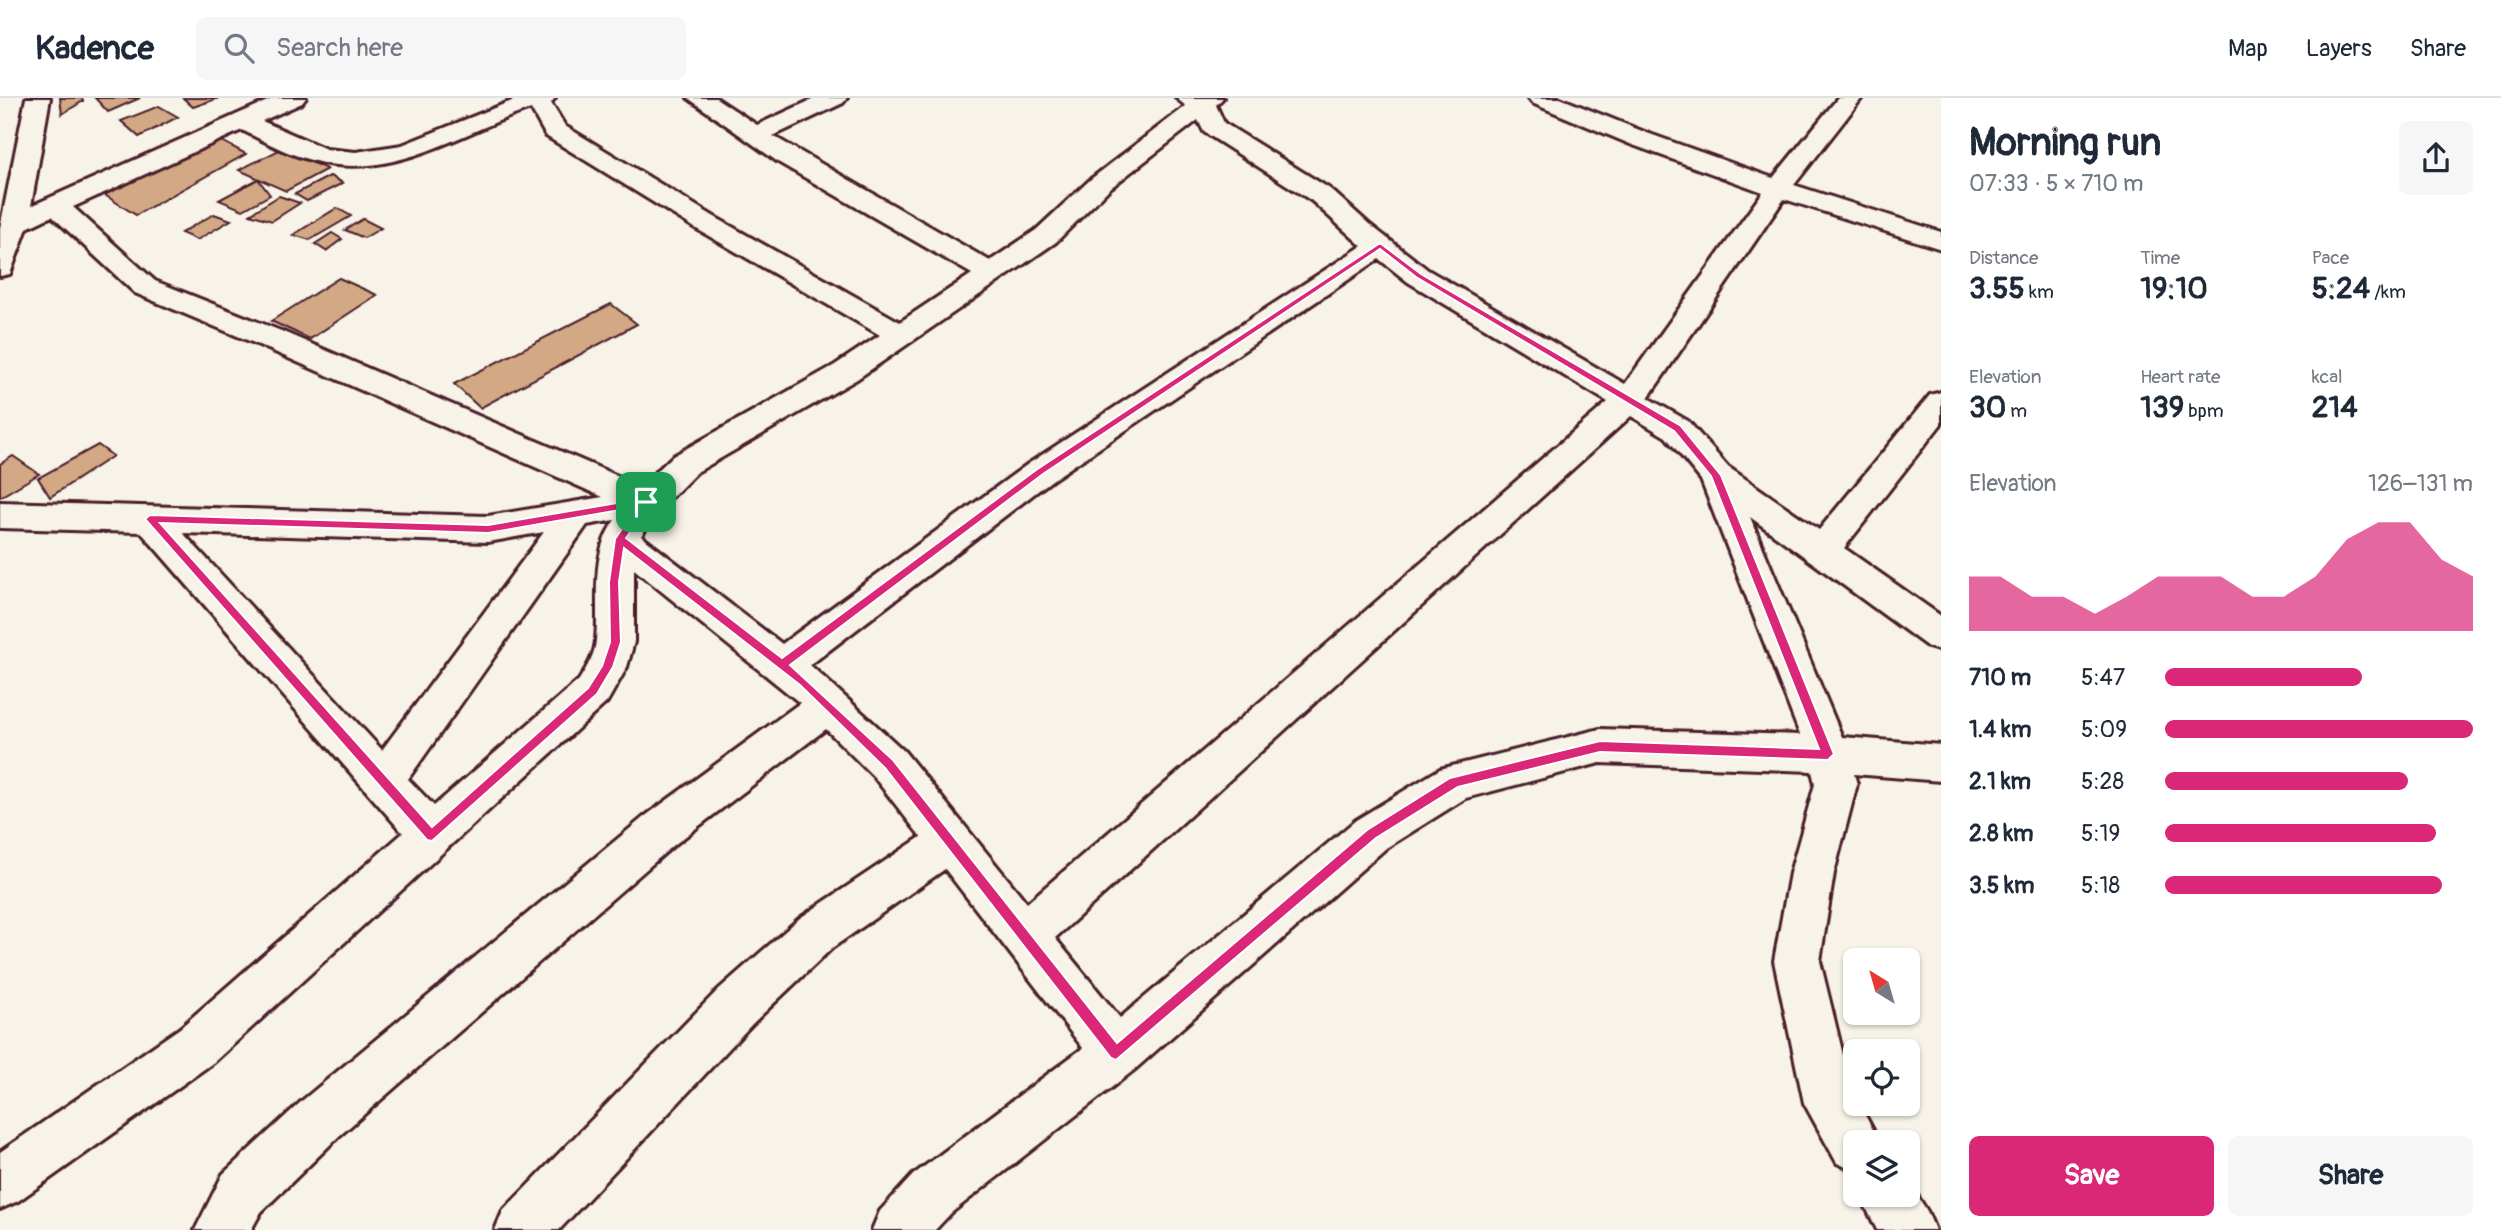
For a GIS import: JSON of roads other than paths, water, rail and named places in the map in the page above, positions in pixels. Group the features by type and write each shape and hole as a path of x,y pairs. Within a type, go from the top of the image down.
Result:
{"street":[{"path":"12,205 55,205 294,98"},
{"path":"243,122 327,157 371,160 431,143 539,98 555,131 704,222 901,335"},
{"path":"701,98 787,157 991,273"},
{"path":"756,135 835,98"},
{"path":"1540,98 1607,128 1778,190 1941,241"},
{"path":"1024,935 1629,401 1778,190 1850,98"},
{"path":"0,1184 197,1045 593,691 603,675 615,642 614,582 620,539 646,502 685,464 846,372 1046,236 1100,184 1201,100 1213,127 1321,195 1419,276 1677,429 1716,475 1941,636"},
{"path":"0,268 28,110"},
{"path":"55,205 145,287 270,338 646,502"},
{"path":"782,664 1040,472 1380,246"},
{"path":"1821,552 1941,402"},
{"path":"1716,475 1828,754 1836,784 1812,873 1797,961 1829,1103 1846,1130"},
{"path":"0,515 488,529 646,502"},
{"path":"383,781 576,514"},
{"path":"150,519 432,835"},
{"path":"620,539 782,664 889,764 1116,1053"},
{"path":"222,1230 242,1193 321,1118 659,831 828,705"},
{"path":"899,1230 932,1194 1116,1053 1371,834 1455,782 1600,746 1828,754 1941,763"},
{"path":"522,1230 735,1007 816,933 950,841"},
{"path":"1894,1207 1908,1230"}]}
